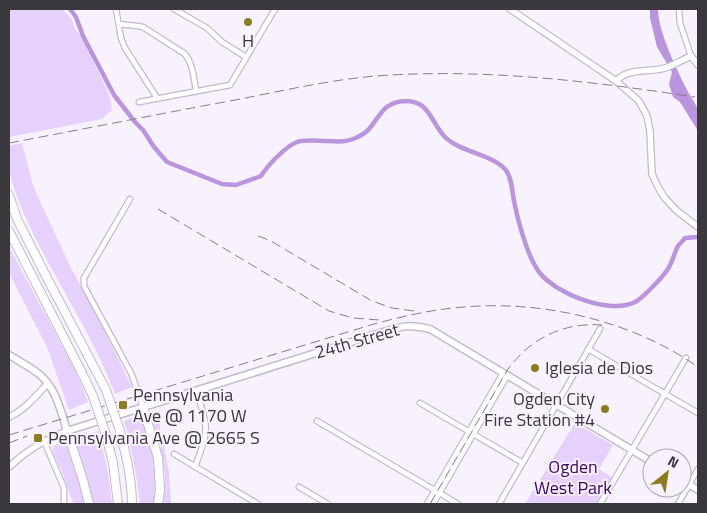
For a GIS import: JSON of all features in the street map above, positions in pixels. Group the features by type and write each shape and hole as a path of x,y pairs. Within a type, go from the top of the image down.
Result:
{"highway":[{"path":"9,196 17,219 106,390 127,458 132,489 132,504"},
{"path":"9,231 92,396 106,435 113,463 118,504"},
{"path":"143,407 158,458 160,488 158,504"},
{"path":"67,431 89,504"}],"main road":[{"name":"24th Street","path":"67,431 382,332 407,326 417,326 430,329 642,456"},
{"path":"9,355 34,370 48,383 56,398 67,431"}],"street":[{"path":"116,9 121,38 125,48 157,98"},
{"path":"174,9 207,28 222,42 246,57"},
{"path":"139,102 230,85 275,9"},
{"path":"510,9 616,81 639,101 647,116 650,131 651,168 658,187 664,197 698,227"},
{"path":"679,9 680,23 691,56 698,66"},
{"path":"118,24 143,28 185,54 191,64 196,91"},
{"path":"616,81 627,73 664,68 691,56"},
{"path":"130,199 84,278 84,286 132,375 143,407"},
{"path":"499,504 600,329"},
{"path":"588,349 698,413"},
{"path":"600,504 686,358"},
{"path":"427,504 437,492 505,374"},
{"path":"9,417 25,408 48,383"},
{"path":"195,467 205,435 205,421 196,390"},
{"path":"420,402 522,463"},
{"path":"317,421 458,504"},
{"path":"9,467 30,449 67,431"},
{"path":"44,441 64,488 64,504"},
{"path":"174,454 258,504"},
{"path":"299,487 328,504"},
{"path":"433,504 437,492"}],"green space":[{"path":"9,9 62,9 71,18 75,29 81,36 109,94 112,110 102,119 9,137"},
{"path":"22,143 33,185 43,208 70,266 132,387 115,394 93,344 37,241 16,194 9,169 9,146"},
{"path":"9,247 73,366 88,402 69,410 47,347 9,273"},
{"path":"157,412 169,472 171,504 163,504 165,474 160,445 151,418"},
{"path":"140,416 145,418 153,445 157,481 156,504 140,504 134,462 124,421"},
{"name":"Ogden West Park","path":"575,423 613,445 599,469 613,478 597,504 525,504"},
{"path":"98,431 108,472 112,504 93,504 73,441 78,437"},
{"path":"61,443 62,445 69,446 87,504 74,504 70,495 53,453 53,447"}],"shaded area":[{"path":"650,9 658,9 661,28 669,50 697,109 699,116 698,131 680,102 673,97 669,84 672,72 657,47 650,18"}],"waterway":[{"path":"70,9 76,17 83,36 114,95 167,162 222,184 236,185 261,176 277,157 297,142 307,140 343,141 357,137 367,131 387,107 406,101 414,102 425,109 440,131 451,142 492,160 505,169 510,180 522,234 533,263 547,280 570,295 598,304 612,306 635,302 663,275 670,265 678,246 685,238 698,237"}],"railway":[{"path":"9,143 305,86 376,76 416,74 496,75 576,81 695,97"},
{"path":"158,209 329,311 353,318 379,320"},
{"path":"258,236 271,241 372,301 392,308 414,311"},
{"path":"9,435 374,324 419,313 453,308 525,307 586,317 645,337 673,351 698,367"},
{"path":"430,504 508,369 517,358 549,334 575,326 602,325"},
{"path":"9,443 27,436"}],"place":[{"name":"H","path":"248,22"},
{"name":"Iglesia de Dios","path":"535,368"},
{"name":"Pennsylvania Ave @ 1170 W","path":"123,405"},
{"name":"Ogden City Fire Station #4","path":"605,409"},
{"name":"Pennsylvania Ave @ 2665 S","path":"38,438"}]}
